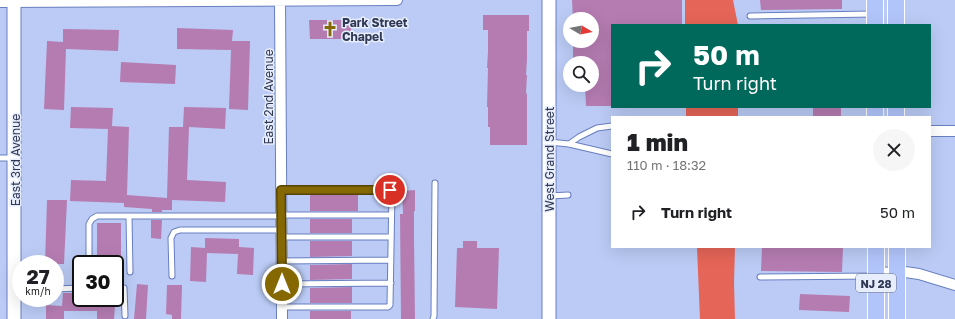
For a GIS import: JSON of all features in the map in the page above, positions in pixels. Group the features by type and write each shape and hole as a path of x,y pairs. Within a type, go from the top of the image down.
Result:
{"main road":[{"path":"896,0 896,24"},
{"name":"NJ 28","path":"876,248 876,319"},
{"name":"NJ 28","path":"897,248 897,319"}],"street":[{"name":"East 2nd Avenue","path":"280,0 282,319"},
{"path":"0,2 397,0"},
{"name":"West Grand Street","path":"549,0 549,319"},
{"name":"East 3rd Avenue","path":"14,1 14,158 17,255"},
{"path":"931,131 955,131"},
{"path":"876,274 897,272 919,274 955,285"},
{"name":"East 3rd Avenue","path":"14,319 16,307"}],"lane":[{"path":"750,16 875,13"},
{"path":"569,144 597,128 611,126"},
{"path":"548,142 569,144 611,154"},
{"path":"0,158 14,158"},
{"path":"433,319 435,183"},
{"path":"281,192 392,191 390,305 388,307 282,307"},
{"path":"548,196 568,195"},
{"path":"89,255 89,224 92,219 97,216 282,216 391,214"},
{"path":"130,216 130,272"},
{"path":"172,276 171,238 174,232 180,230 391,237"},
{"path":"282,261 391,260"},
{"path":"760,277 876,274"},
{"path":"282,284 391,283"},
{"path":"124,288 125,316"}],"shaded area":[{"path":"685,0 733,0 738,24 685,24"},
{"path":"686,108 738,108 738,116 686,116"},
{"path":"697,248 735,248 735,319 700,319"}],"building":[{"path":"572,0 682,0 682,24 611,24 611,106 586,106 585,92 599,92 599,56 573,56 573,48 599,48 599,12 573,12"},
{"path":"760,0 842,0 842,9 761,10"},
{"path":"483,15 529,15 526,75 527,145 490,145 490,127 488,127 487,107 488,30 483,30"},
{"name":"Park Street Chapel","path":"309,20 351,21 351,38 310,39"},
{"path":"177,28 233,30 232,41 250,41 248,110 229,109 231,50 177,49"},
{"path":"63,29 119,30 118,51 66,49 64,110 44,109 47,41 63,42"},
{"path":"121,62 176,65 175,84 120,82"},
{"path":"71,107 113,108 112,126 129,127 127,195 167,198 169,127 183,127 184,107 226,108 225,129 189,127 187,180 226,182 225,202 172,200 172,210 152,212 152,209 124,207 124,203 70,201 71,180 106,181 108,129 70,128"},
{"path":"813,108 841,108 841,116 813,116"},
{"path":"415,190 415,319 401,319 400,214 403,214 402,191"},
{"path":"358,194 358,211 310,211 310,195"},
{"path":"47,200 67,200 64,264 64,255 45,255"},
{"path":"310,219 352,219 352,233 310,233"},
{"path":"151,220 162,220 161,239 151,238"},
{"path":"97,223 121,223 121,255 97,255"},
{"path":"205,238 239,239 239,247 254,248 253,275 237,274 238,254 207,253 206,282 190,281 191,247 205,248"},
{"path":"310,241 352,241 352,256 310,257"},
{"path":"463,241 477,241 477,248 499,248 497,309 455,307 457,248 463,248"},
{"path":"762,248 843,248 842,272 761,271"},
{"path":"352,264 352,279 310,280 310,265"},
{"path":"137,284 148,285 146,319 134,319"},
{"path":"167,285 182,285 181,319 172,319 172,315 166,314"},
{"path":"352,287 352,303 310,303 310,288"},
{"path":"64,293 72,293 72,307 115,307 114,319 97,319 97,311 64,311 64,319 46,319 46,307 64,307"},
{"path":"800,294 850,296 849,312 799,310"},
{"path":"310,311 351,311 351,319 310,319"}],"place":[{"name":"Park Street Chapel","path":"330,29"}],"route":[{"path":"282,284 281,190 390,190"}]}
